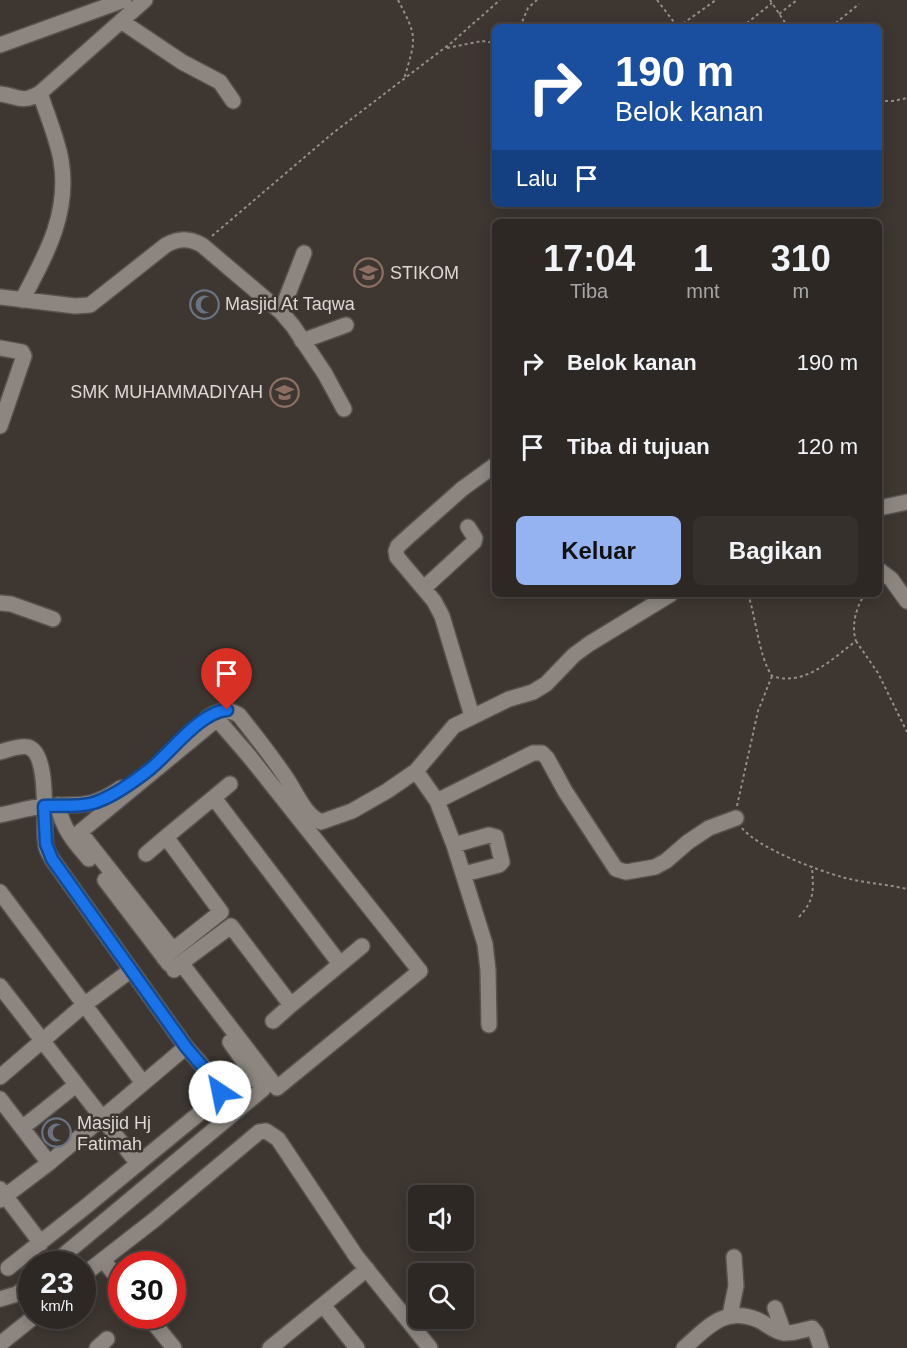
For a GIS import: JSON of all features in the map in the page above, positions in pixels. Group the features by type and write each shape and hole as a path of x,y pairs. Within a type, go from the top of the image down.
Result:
{"street":[{"path":"0,45 124,0"},
{"path":"3,91 21,100 30,99 40,93 145,0"},
{"path":"121,21 182,62 220,82 233,101"},
{"path":"22,300 38,271 59,222 63,185 61,159 40,93"},
{"path":"0,297 75,306 90,305 166,244 177,239 192,240 202,245 281,312 325,374 344,409"},
{"path":"281,312 304,253"},
{"path":"302,341 346,326"},
{"path":"0,348 22,352 24,356 0,426"},
{"path":"472,716 442,616 434,601 397,557 396,551 398,546 462,489 492,467"},
{"path":"882,507 907,502"},
{"path":"424,588 474,542 475,538 468,527"},
{"path":"882,572 891,579 907,602"},
{"path":"0,815 51,806 89,805 110,796 150,769 200,723 222,711 239,715 287,779 302,805 321,822 352,811 387,791 416,771 454,726 546,684 573,655 666,597"},
{"path":"0,603 11,604 54,619"},
{"path":"51,806 71,838 177,957 277,1088 420,970 217,719 80,832 177,957 263,1089 69,1251"},
{"path":"0,752 24,747 36,752 51,806 46,844 52,859 186,1047 220,1089 220,1094 138,1164 8,1268"},
{"path":"437,801 533,753 542,753 616,869 621,872 655,867 709,828 735,818"},
{"path":"416,771 437,801 464,874 487,954 489,1025"},
{"path":"146,854 231,784"},
{"path":"214,798 340,964"},
{"path":"454,845 489,835 496,837 502,858 500,864 464,874"},
{"path":"166,837 291,1005"},
{"path":"0,894 143,1083"},
{"path":"177,957 221,912"},
{"path":"177,957 231,926"},
{"path":"273,1021 362,946"},
{"path":"0,1077 84,1005 131,970"},
{"path":"3,996 42,1040 138,1164"},
{"path":"41,1243 2,1195 49,1163 186,1047"},
{"path":"22,1128 76,1085"},
{"path":"0,1099 49,1163"},
{"path":"96,1265 260,1132 266,1131 278,1139 339,1232 430,1348"},
{"path":"730,1315 736,1286 734,1257"},
{"path":"103,1260 108,1266"},
{"path":"270,1348 368,1269"},
{"path":"0,1299 18,1293"},
{"path":"323,1305 356,1348"},
{"path":"775,1308 783,1334"},
{"path":"684,1348 715,1321 730,1315 758,1320 783,1334 812,1328 821,1348"},
{"path":"0,1344 19,1329"},
{"path":"159,1329 174,1348"}],"path":[{"path":"398,0 413,29 414,44 404,79"},
{"path":"202,245 333,133 444,49 500,0"},
{"path":"521,24 528,9 537,0"},
{"path":"657,0 676,24"},
{"path":"682,24 716,0"},
{"path":"779,14 797,0"},
{"path":"745,24 771,1 787,24"},
{"path":"835,24 859,4"},
{"path":"444,49 482,41 492,43"},
{"path":"882,100 907,98"},
{"path":"749,597 764,661 772,676 786,679 805,676 820,668 856,641"},
{"path":"863,597 859,603 854,625 856,641 878,673 907,732"},
{"path":"772,676 758,711 745,761 735,818 747,834 759,844 812,866 842,877 907,889"},
{"path":"799,917 810,905 813,890 812,866"}],"place":[{"name":"STIKOM","path":"369,273"},
{"name":"Masjid At Taqwa","path":"204,304"},
{"name":"SMK MUHAMMADIYAH","path":"284,392"},
{"name":"Masjid Hj Fatimah","path":"56,1133"}],"route":[{"path":"220,1092 214,1080 186,1047 52,859 46,844 44,806 89,805 110,796 150,769 200,723 218,711 227,710"}]}
